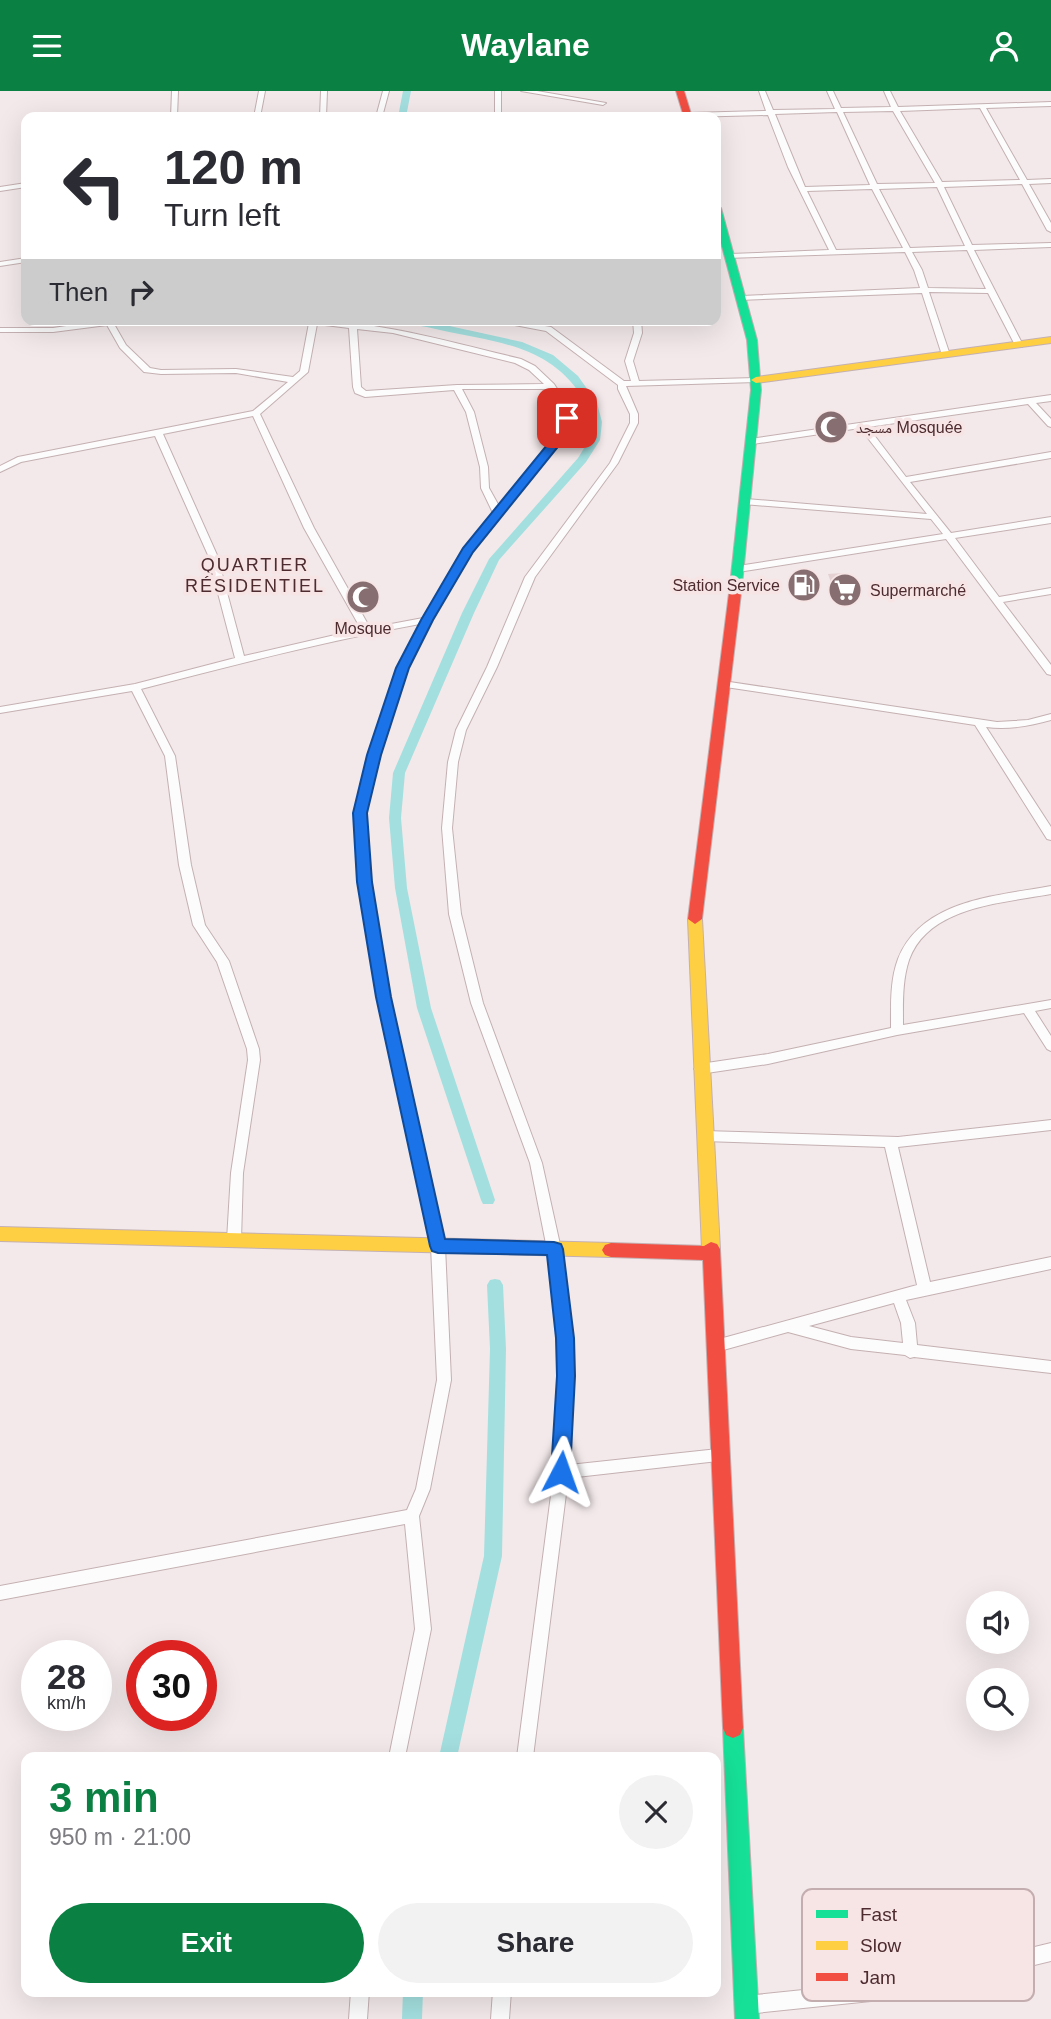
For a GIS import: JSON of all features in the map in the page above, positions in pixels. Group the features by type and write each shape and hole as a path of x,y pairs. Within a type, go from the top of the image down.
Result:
{"main road":[{"path":"680,91 686,112"},
{"path":"721,225 752,340 756,380 753,441 695,922 746,2012"},
{"path":"756,380 1051,340"},
{"path":"0,1234 710,1253"}],"street":[{"path":"174,112 175,91"},
{"path":"258,112 262,91"},
{"path":"323,112 324,91"},
{"path":"380,112 386,91"},
{"path":"498,91 498,112"},
{"path":"524,91 603,103"},
{"path":"762,91 802,189 833,251"},
{"path":"830,91 926,290 946,355"},
{"path":"887,91 895,110 939,183 989,291 1019,345"},
{"path":"721,115 1051,104"},
{"path":"982,106 1051,230"},
{"path":"802,189 1051,181"},
{"path":"0,189 21,186"},
{"path":"730,256 1051,244"},
{"path":"0,264 21,261"},
{"path":"742,298 926,290 989,291"},
{"path":"0,330 53,330 81,326"},
{"path":"111,326 123,345 147,370 236,370 294,380"},
{"path":"0,469 18,460 256,413 304,372 313,326"},
{"path":"398,1752 423,1629 412,1516 423,1489 444,1380 438,1246 384,997 364,882 360,813 374,755 403,668 427,620 467,551 565,429 566,409 551,386 532,368 500,355 393,331 354,326 358,391 379,395 457,387 551,386"},
{"path":"537,326 544,327 622,384 756,380"},
{"path":"635,382 629,361 638,333 637,326"},
{"path":"526,1752 561,1472 566,1376 565,1338 554,1249 536,1163 482,1016 461,940 455,914 447,828 453,762 461,730 492,667 530,577 614,463 634,423 634,414 622,384"},
{"path":"457,387 470,412 484,467 485,488 498,513"},
{"path":"753,441 1051,398"},
{"path":"1030,401 1051,424"},
{"path":"256,413 309,528 367,631"},
{"path":"862,425 1051,672"},
{"path":"158,433 164,452 206,540 220,581 240,660"},
{"path":"904,480 1051,455"},
{"path":"746,502 935,517"},
{"path":"738,569 1051,520"},
{"path":"995,600 1051,591"},
{"path":"0,711 135,687 240,660 427,620"},
{"path":"723,684 979,723 1014,725 1051,717"},
{"path":"135,687 170,756 185,865 199,925 223,961 253,1049 254,1060 237,1173 234,1240"},
{"path":"979,723 1051,836"},
{"path":"897,1031 897,986 907,950 930,922 943,914 973,905 1051,890"},
{"path":"700,1069 768,1059 897,1031 1051,1003"},
{"path":"1028,1009 1051,1046"},
{"path":"704,1136 890,1141 1002,1132 1051,1125"},
{"path":"890,1141 925,1289"},
{"path":"716,1346 925,1289 1051,1263"},
{"path":"898,1296 909,1322 910,1352"},
{"path":"787,1327 851,1343 910,1352 1051,1367"},
{"path":"561,1472 718,1455"},
{"path":"0,1593 412,1516"},
{"path":"1034,1956 1051,1952"},
{"path":"358,2019 360,1997"},
{"path":"500,2019 502,1997"},
{"path":"746,2012 820,2001"}],"building":[{"name":"Supermarché","path":"843,573 856,604 839,605 828,574"}],"waterway":[{"path":"403,112 407,91"},
{"path":"436,326 522,345 550,357 575,378 592,403 597,422 595,440 582,460 494,559 399,773 395,818 401,888 424,1008 488,1200"},
{"path":"449,1752 493,1556 498,1349 495,1285"},
{"path":"412,2019 413,1997"}],"traffic: fast":[{"path":"721,226 752,340 756,390 736,585"},
{"path":"733,1728 747,2019"}],"traffic: slow":[{"path":"756,380 1051,340"},
{"path":"695,919 711,1249"},
{"path":"0,1234 611,1250"}],"traffic: jam":[{"path":"680,91 686,112"},
{"path":"695,919 736,585"},
{"path":"711,1249 733,1728"},
{"path":"611,1250 710,1253"}],"place":[{"name":"مسجد Mosquée","path":"831,427"},
{"name":"Station Service","path":"804,585"},
{"name":"Supermarché","path":"845,590"},
{"name":"Mosque","path":"363,597"}],"district":[{"name":"QUARTIER RÉSIDENTIEL","path":"255,575"}],"route":[{"path":"561,1472 566,1376 565,1338 554,1249 438,1246 384,997 364,882 360,813 374,755 403,668 427,620 467,551 557,440 565,429 567,418"}]}
